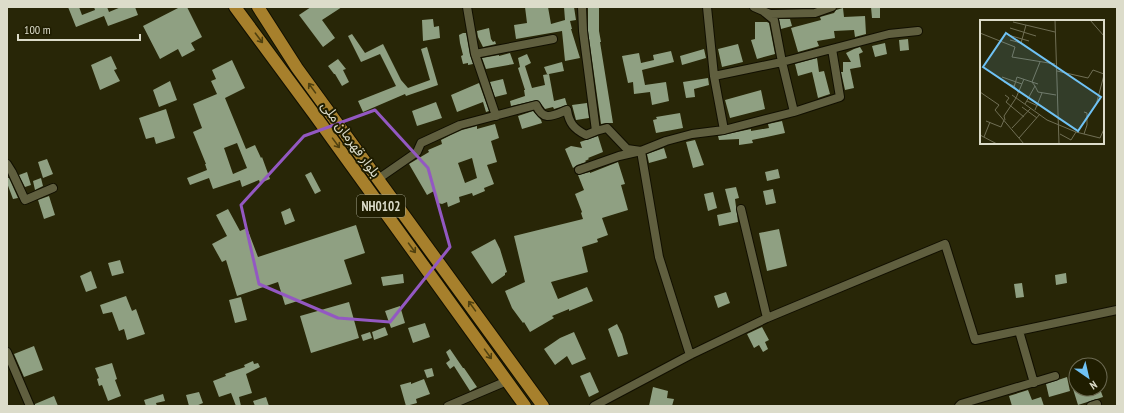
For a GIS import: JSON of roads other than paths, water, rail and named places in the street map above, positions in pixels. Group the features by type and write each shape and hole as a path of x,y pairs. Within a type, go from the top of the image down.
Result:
{"highway":[{"name":"بلوار قهرمان ملی","path":"235,7 525,406"},
{"name":"بلوار قهرمان ملی","path":"258,7 297,68 543,406"}],"street":[{"path":"467,7 475,54 496,116"},
{"path":"582,7 583,31 596,131"},
{"path":"707,7 714,76 724,130"},
{"path":"754,7 770,14 815,13 832,7"},
{"path":"763,11 774,20 794,112"},
{"path":"714,76 782,62 889,34 918,31"},
{"path":"475,54 553,39"},
{"path":"580,170 619,156 641,151 666,141 692,134 724,130 794,112 840,97 832,49"},
{"path":"378,179 417,152 421,143 460,125 536,104 540,113 545,116 553,116 567,110 570,124 578,131 586,134 608,128 627,149 641,151"},
{"path":"641,151 659,257 690,355"},
{"path":"7,164 25,200 53,188"},
{"path":"741,209 767,318"},
{"path":"594,406 690,355 767,318 945,244 975,340 1117,310"},
{"path":"1019,331 1034,383"},
{"path":"7,352 30,406"},
{"path":"959,406 961,404 1055,376"},
{"path":"448,406 507,381"}]}
